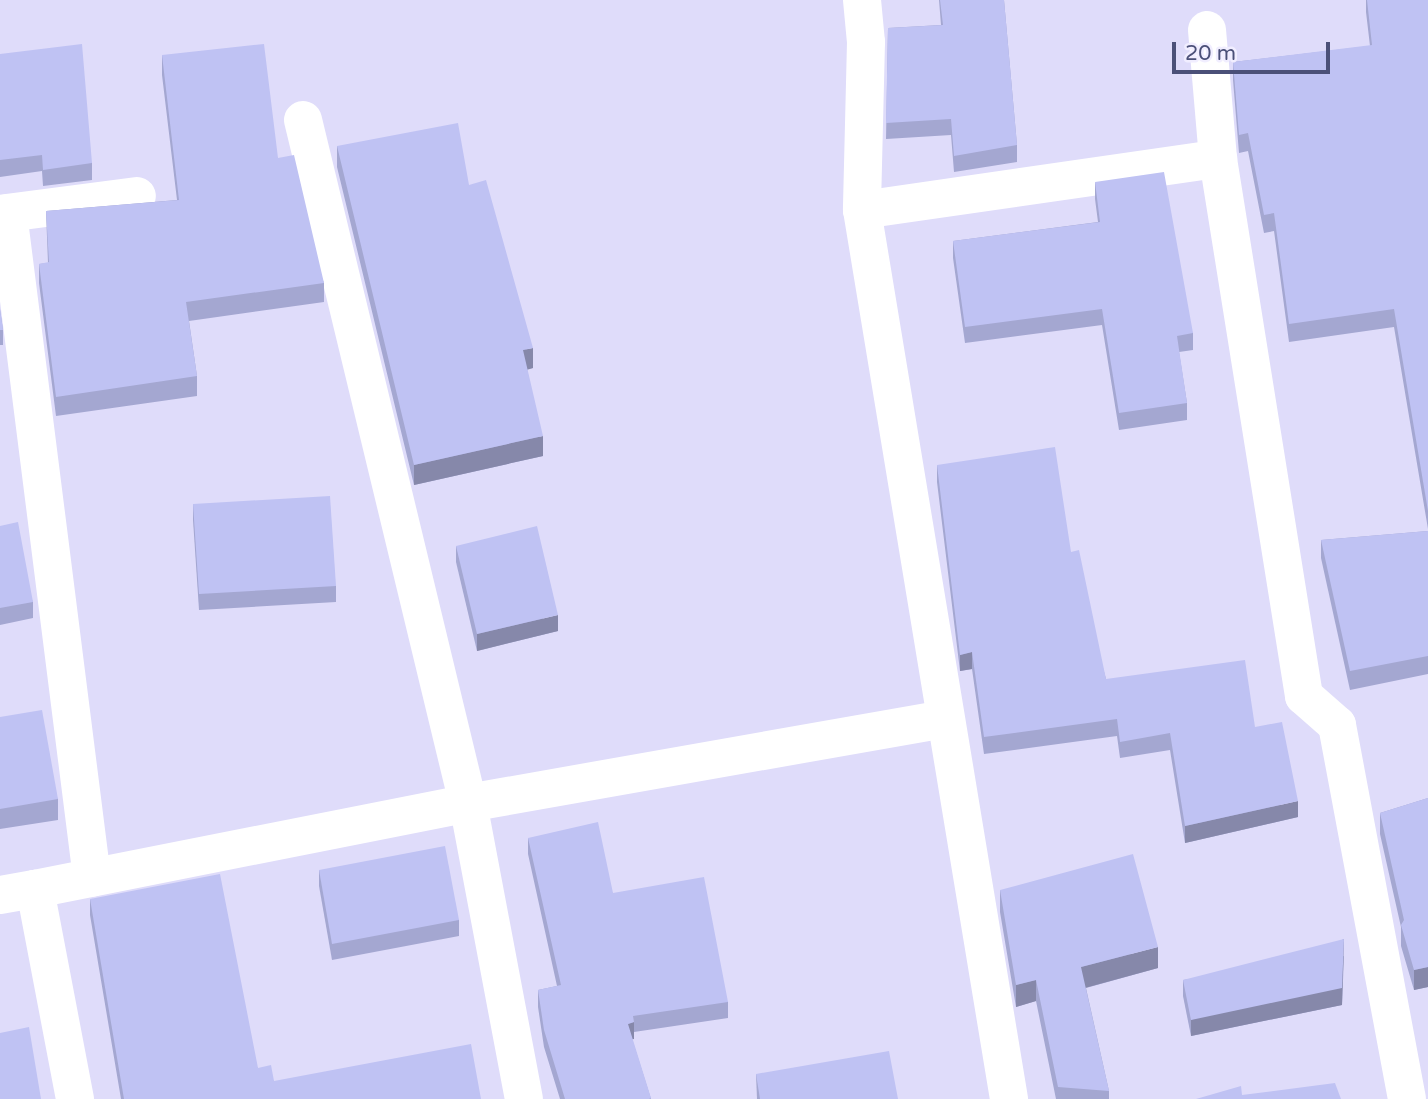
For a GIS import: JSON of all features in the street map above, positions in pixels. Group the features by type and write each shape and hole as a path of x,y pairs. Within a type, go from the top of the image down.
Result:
{"street":[{"path":"862,0 866,42 862,210 1009,1099"},
{"path":"1207,30 1218,159 1304,696 1337,725 1407,1099"},
{"path":"303,120 468,803 523,1099"},
{"path":"862,210 1218,159"},
{"path":"92,878 4,214 137,196"},
{"path":"75,1099 18,892 468,803 945,719"}],"shaded area":[{"path":"0,0 1428,0 1428,1099 0,1099"}],"building":[{"path":"940,0 1004,0 1017,145 954,156 951,119 886,123 888,28 943,25"},
{"path":"1367,0 1428,0 1428,511 1394,309 1289,324 1274,213 1264,215 1248,133 1239,135 1233,62 1372,45"},
{"path":"82,44 92,163 43,170 42,155 0,160 0,54"},
{"path":"264,44 278,158 294,155 324,283 186,302 197,376 56,397 39,264 49,262 46,211 179,200 162,55"},
{"path":"458,123 469,185 486,180 533,348 523,350 543,436 414,465 337,146"},
{"path":"1164,172 1193,333 1177,336 1187,403 1119,413 1102,309 965,327 953,241 1100,222 1095,182"},
{"path":"0,309 3,330 0,330"},
{"path":"1055,447 1071,552 1079,550 1106,679 1245,660 1255,727 1282,722 1298,801 1185,826 1170,733 1120,742 1117,719 984,737 972,652 960,655 937,465"},
{"path":"330,496 336,586 199,594 193,504"},
{"path":"18,522 33,602 0,608 0,526"},
{"path":"537,526 558,615 477,634 456,546"},
{"path":"1428,531 1428,656 1350,671 1321,540"},
{"path":"42,710 58,799 0,809 0,717"},
{"path":"1428,798 1428,967 1414,970 1401,925 1404,920 1380,813"},
{"path":"598,822 613,893 704,877 728,1002 633,1016 634,1022 628,1024 651,1098 649,1099 565,1099 544,1030 538,990 561,985 528,838"},
{"path":"445,846 459,920 332,944 319,870"},
{"path":"1133,854 1158,947 1081,967 1109,1091 1058,1087 1036,980 1016,985 1000,890"},
{"path":"220,874 258,1068 271,1065 274,1081 471,1044 481,1099 124,1099 90,899"},
{"path":"1344,939 1342,988 1191,1020 1183,980"},
{"path":"29,1027 41,1099 0,1099 0,1033"},
{"path":"889,1051 898,1099 760,1099 756,1074"},
{"path":"1335,1083 1341,1099 1196,1099 1241,1086 1242,1095"}]}
